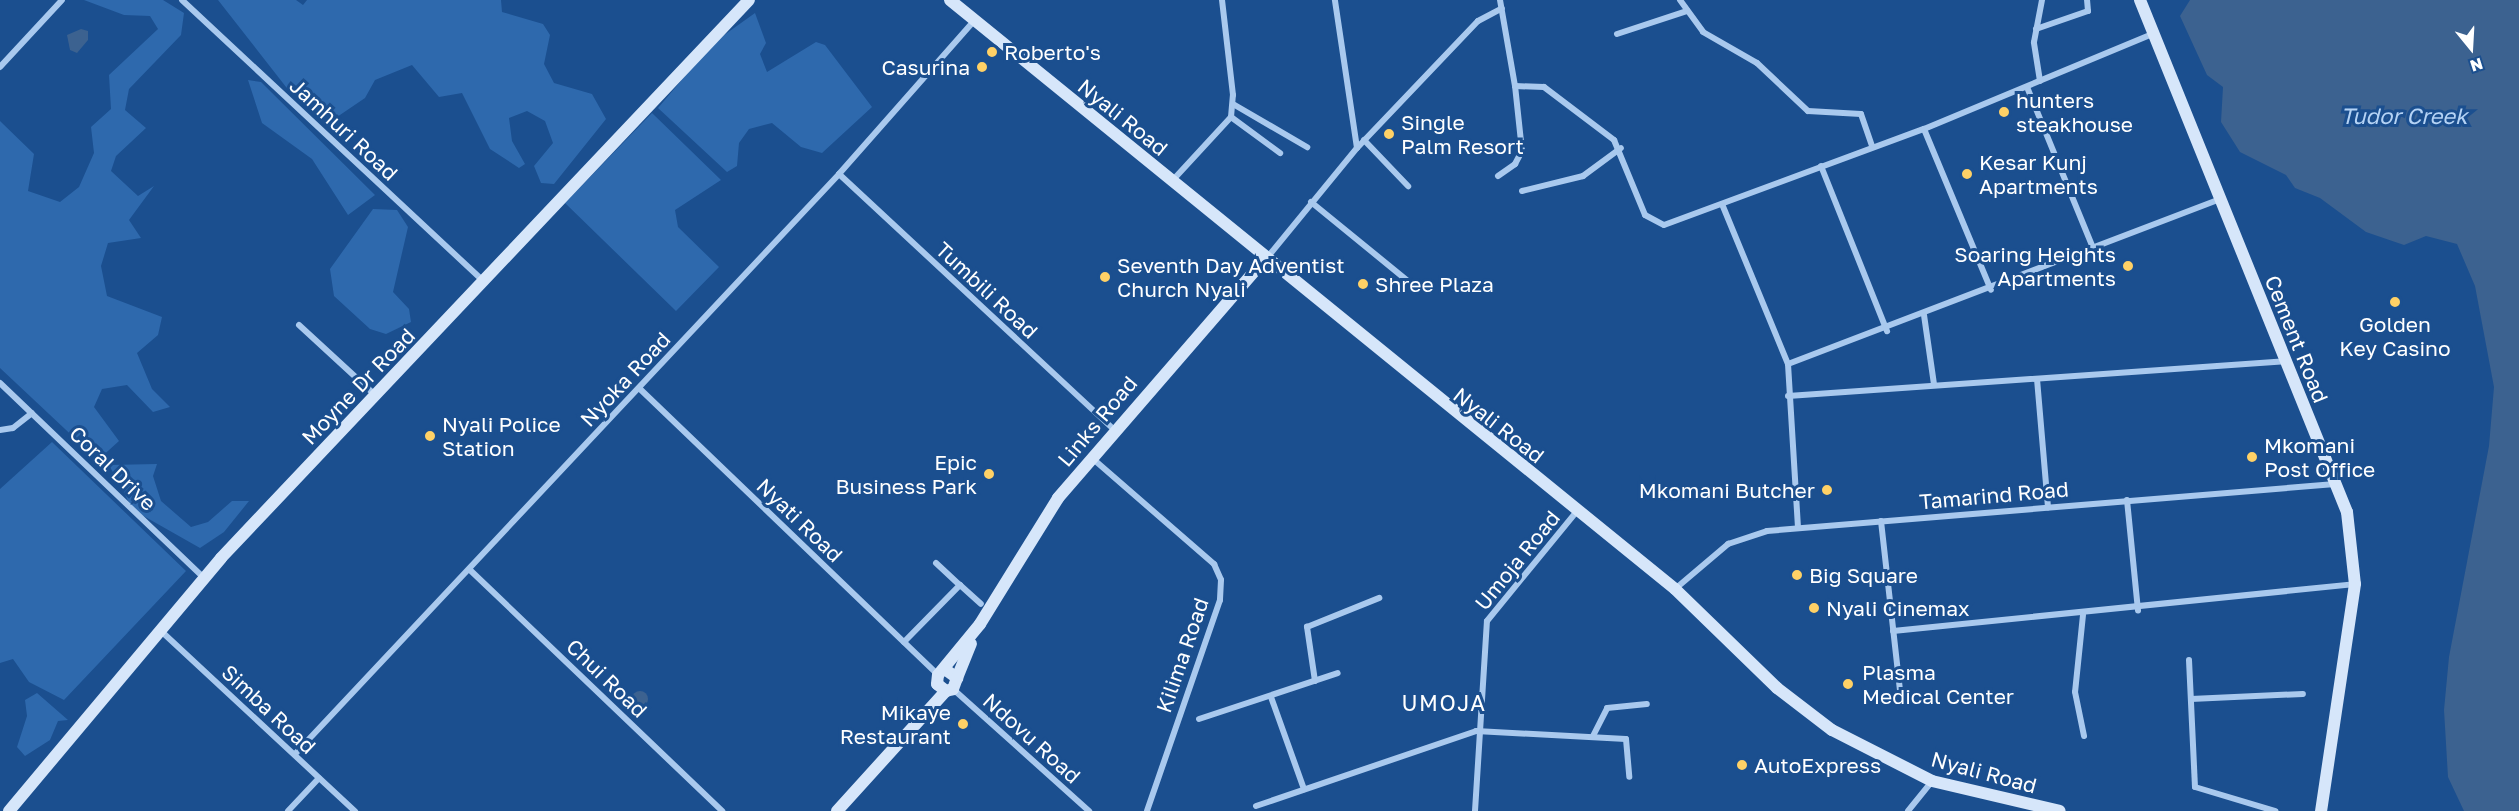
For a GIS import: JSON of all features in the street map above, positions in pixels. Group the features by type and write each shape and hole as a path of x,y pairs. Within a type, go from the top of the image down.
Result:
{"main road":[{"name":"Moyne Dr Road","path":"9,811 161,631 203,577 749,0"},
{"name":"Nyali Road","path":"950,0 1265,259 1675,589 1777,688 1832,730 1932,781 2060,811"},
{"name":"Cement Road","path":"2140,0 2156,33 2220,199 2347,512 2355,584 2321,811"},
{"name":"Links Road","path":"837,811 915,724 946,681 980,624 1090,456 1265,259"}],"street":[{"path":"0,67 62,0"},
{"name":"Jamhuri Road","path":"182,0 484,281"},
{"path":"1172,181 1231,117 1233,104 1222,0"},
{"path":"1335,0 1357,147"},
{"path":"1498,176 1515,164 1522,151 1515,86 1500,0"},
{"path":"1680,0 1702,32 1757,63 1808,111 1861,114 1872,146"},
{"path":"2040,81 2036,29 2042,0"},
{"path":"2036,29 2088,10 2088,0"},
{"path":"1265,259 1357,147 1478,21 1502,8"},
{"path":"1617,34 1687,11"},
{"name":"Nyoka Road","path":"295,754 640,390 839,174 974,21"},
{"path":"1515,86 1544,87 1621,148 1653,223 1664,225 1872,146 1924,129 2156,33"},
{"path":"2027,87 2093,248"},
{"path":"1233,104 1307,147"},
{"path":"1231,117 1280,153"},
{"path":"1924,129 1991,290"},
{"path":"1364,140 1408,186"},
{"path":"1522,191 1582,176 1621,148"},
{"path":"1821,166 1887,331"},
{"name":"Tumbili Road","path":"839,174 1113,429"},
{"path":"1788,364 1887,331 2220,199"},
{"path":"1311,202 1414,286"},
{"path":"1722,204 1788,364 1788,396 1798,528"},
{"path":"1924,315 1934,384"},
{"path":"299,325 375,396"},
{"path":"1788,396 2285,361"},
{"path":"2037,380 2048,508"},
{"name":"Coral Drive","path":"0,383 203,577"},
{"name":"Nyati Road","path":"640,390 946,681"},
{"path":"0,430 13,428 32,413"},
{"name":"Kilima Road","path":"1090,456 1214,564 1221,580 1220,600 1147,811"},
{"name":"Tamarind Road","path":"1675,589 1728,544 1798,528 2335,484"},
{"path":"2127,500 2138,610"},
{"name":"Umoja Road","path":"1473,811 1476,731 1487,621 1578,510"},
{"path":"1881,521 1900,690"},
{"path":"936,563 981,604"},
{"name":"Chui Road","path":"470,570 722,811"},
{"path":"1893,631 2138,610 2355,584"},
{"path":"904,642 960,585"},
{"path":"1315,681 1307,627 1379,598"},
{"path":"2083,615 2075,692 2084,736"},
{"name":"Simba Road","path":"161,631 356,811"},
{"path":"2189,660 2195,787 2275,811"},
{"path":"1198,719 1271,697 1338,673"},
{"name":"Ndovu Road","path":"946,681 1089,811"},
{"path":"2191,699 2303,694"},
{"path":"1271,697 1304,789"},
{"path":"1593,736 1607,708 1647,704"},
{"path":"1256,806 1476,731 1593,736 1626,740 1629,777"},
{"path":"288,811 319,778"},
{"path":"1908,811 1932,781"}],"shaded area":[{"path":"84,0 163,0 184,13 181,35 129,89 125,110 146,128 116,156 111,171 138,196 154,186 129,220 141,238 108,243 101,266 107,296 162,317 158,335 137,353 152,389 170,407 153,412 127,385 102,389 94,407 119,441 98,460 0,368 0,121 34,154 28,191 60,202 79,187 94,153 91,127 111,109 109,75 158,29 150,16 124,15"},
{"path":"218,0 296,0 303,5 307,0 501,0 502,12 543,24 550,35 544,64 554,83 592,94 606,119 554,184 541,183 534,166 553,143 545,121 527,111 509,118 512,141 525,164 519,168 490,149 462,93 439,97 412,65 375,80 365,98 337,117 318,115 286,87"},
{"path":"755,13 766,43 760,54 767,72 816,42 825,45 872,107 822,153 801,147 772,123 749,129 739,143 737,166 727,172 658,108 713,43"},
{"path":"248,80 261,82 375,195 348,215 312,159 262,123"},
{"path":"652,113 721,180 675,210 678,227 719,267 676,311 565,203"},
{"path":"373,209 397,210 408,227 393,292 409,309 411,322 386,334 370,329 334,296 330,269"},
{"path":"52,442 186,571 64,700 29,682 13,659 0,663 0,489"},
{"path":"157,464 153,476 161,501 191,527 208,522 232,501 249,501 224,532 200,548 133,510 109,465"},
{"path":"37,693 68,720 58,721 50,740 25,756 17,747 27,716 25,700"}],"water":[{"name":"Tudor Creek","path":"2190,0 2519,0 2519,811 2464,811 2448,777 2444,710 2449,657 2489,446 2494,387 2475,286 2457,244 2426,236 2404,245 2366,232 2320,198 2295,188 2286,175 2240,152 2221,122 2223,87 2207,75 2180,16"},
{"path":"81,29 88,31 88,40 77,53 70,50 67,35"},
{"path":"637,691 643,691 648,699 646,705 637,707 632,702 632,696"}],"place":[{"name":"Roberto's","path":"992,52"},
{"name":"Casurina","path":"982,67"},
{"name":"hunters steakhouse","path":"2004,112"},
{"name":"Single Palm Resort","path":"1389,134"},
{"name":"Kesar Kunj Apartments","path":"1967,174"},
{"name":"Soaring Heights Apartments","path":"2128,266"},
{"name":"Seventh Day Adventist Church Nyali","path":"1105,277"},
{"name":"Shree Plaza","path":"1363,284"},
{"name":"Golden Key Casino","path":"2395,302"},
{"name":"Nyali Police Station","path":"430,436"},
{"name":"Mkomani Post Office","path":"2252,457"},
{"name":"Epic Business Park","path":"989,474"},
{"name":"Mkomani Butcher","path":"1827,490"},
{"name":"Big Square","path":"1797,575"},
{"name":"Nyali Cinemax","path":"1814,608"},
{"name":"Plasma Medical Center","path":"1848,684"},
{"name":"Mikaye Restaurant","path":"963,724"},
{"name":"AutoExpress","path":"1742,765"}],"district":[{"name":"UMOJA","path":"1444,703"}]}
